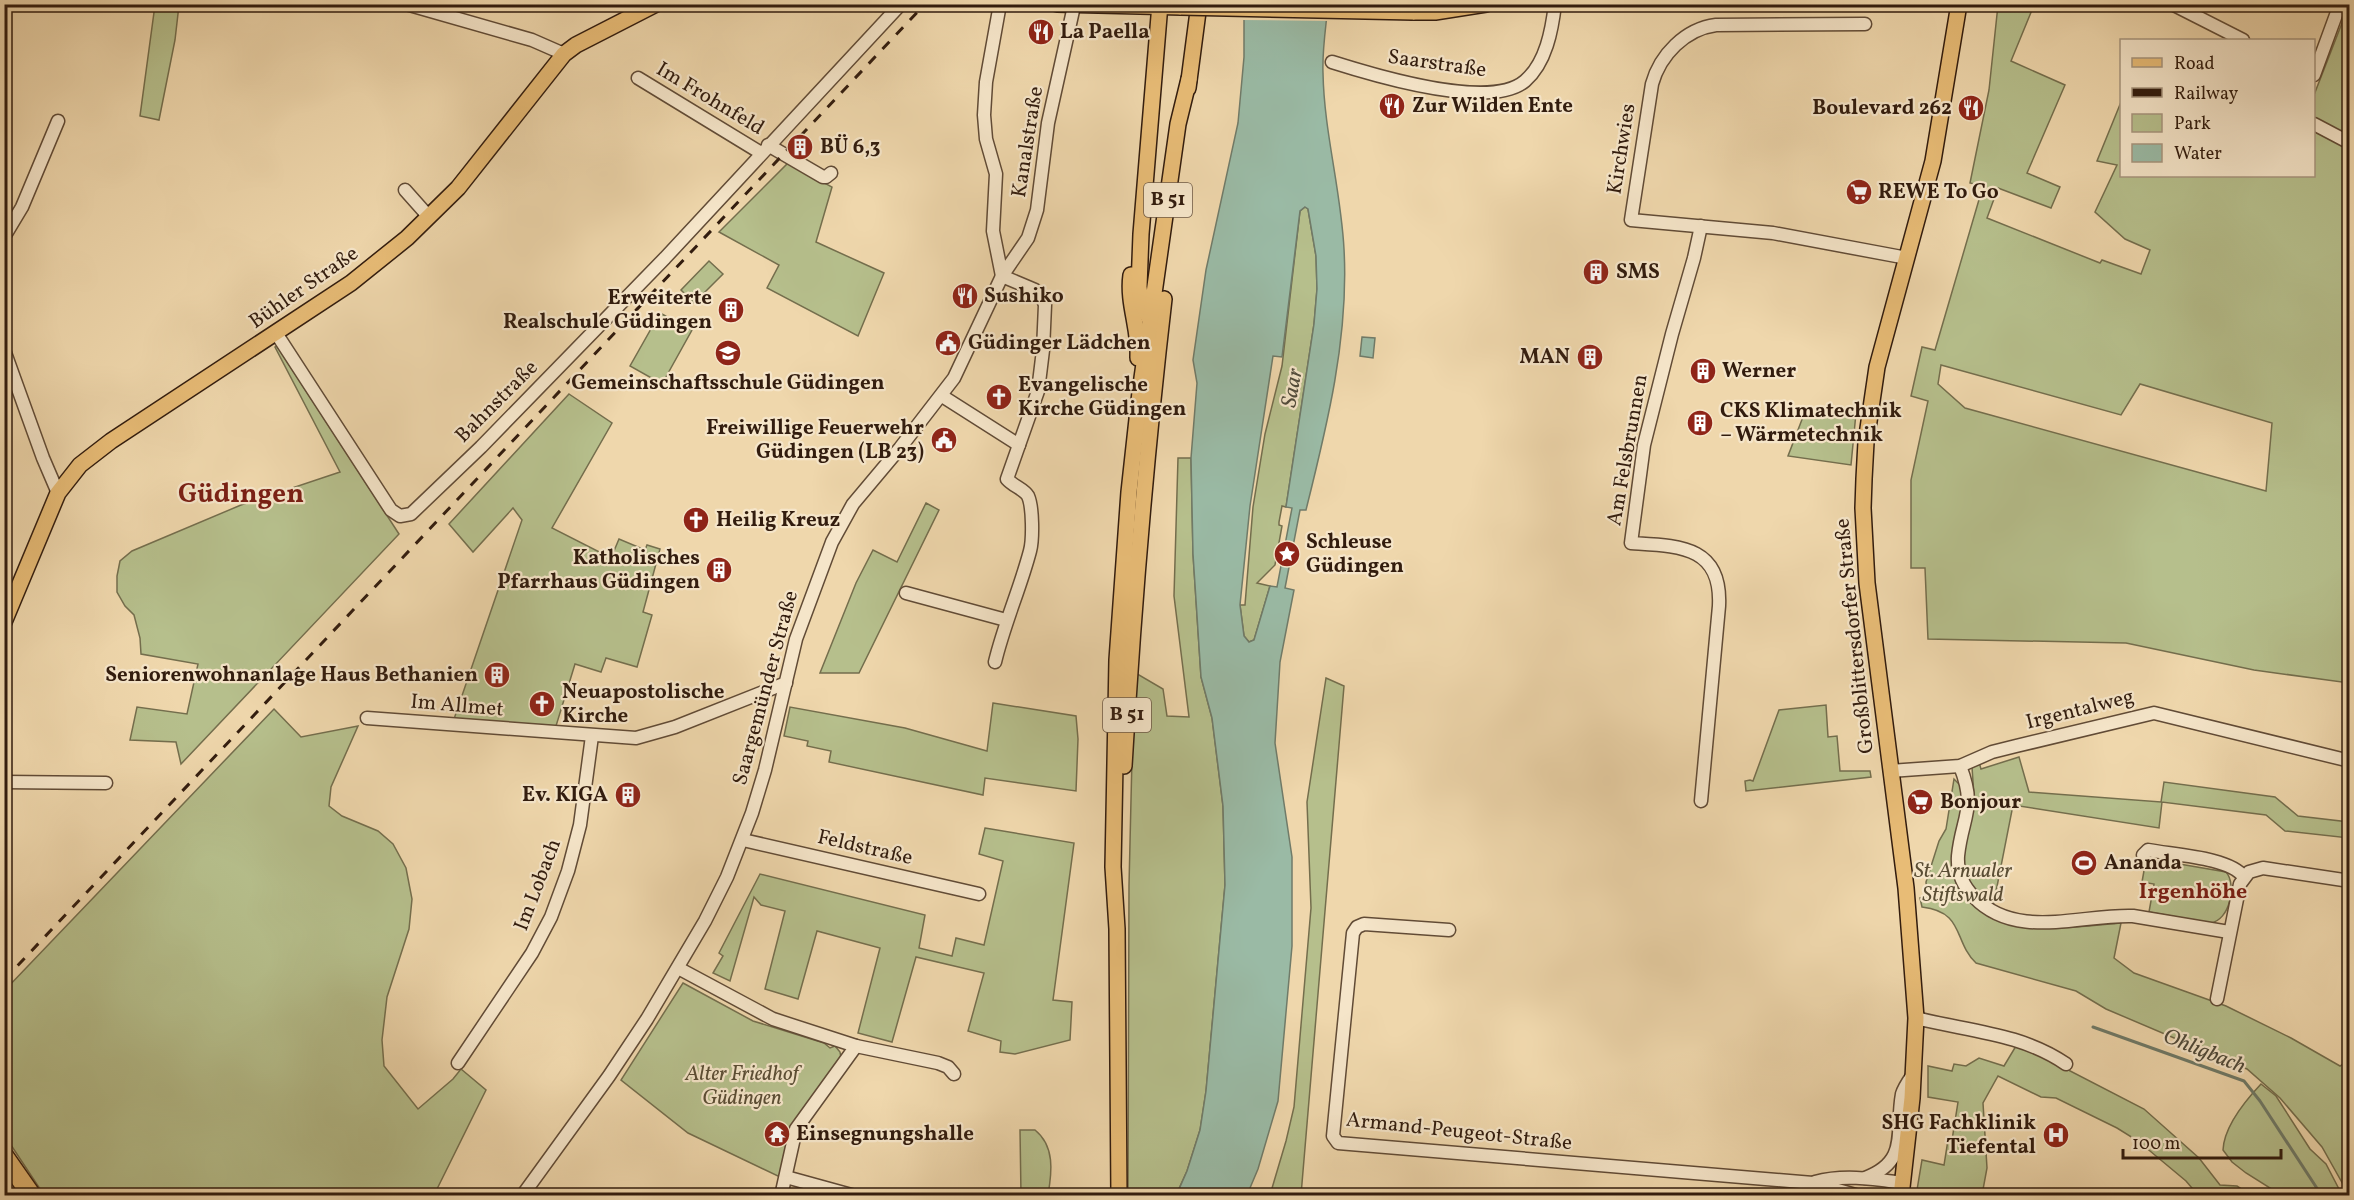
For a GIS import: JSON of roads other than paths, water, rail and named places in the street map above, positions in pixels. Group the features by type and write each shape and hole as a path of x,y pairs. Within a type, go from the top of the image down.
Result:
{"highway":[{"path":"4,1156 32,1196"}],"main road":[{"name":"Bühler Straße","path":"4,622 58,493 80,465 111,441 351,283 398,245 458,188 564,54 597,34 656,4"},
{"path":"1057,4 1413,12 1435,12 1486,4"},
{"name":"B 51","path":"1117,929 1121,914 1129,668 1156,366 1199,4"},
{"path":"1156,366 1155,329 1141,302 1139,287 1141,234 1160,6"},
{"name":"Großblittersdorfer Straße","path":"1902,1189 1914,1072 1916,1018 1906,888 1867,583 1864,479 1866,442 1875,376 1934,161 1960,6"},
{"name":"B 51","path":"1119,1196 1117,929 1114,914 1113,867 1117,660 1140,392 1178,124 1189,79"},
{"path":"1140,392 1137,374 1138,340 1130,298 1131,278 1141,234"}],"street":[{"path":"406,4 532,40 564,54"},
{"name":"Bahnstraße","path":"276,333 391,510 400,516 411,514 481,447 664,258 901,4"},
{"path":"995,662 1006,620 1031,546 1029,499 1025,491 1014,486 1007,479 1038,391 1045,305 1042,297 1035,290 1002,276 993,231 996,174 986,139 984,115 986,82 1000,4"},
{"name":"Saarstraße","path":"1332,62 1408,83 1469,91 1506,90 1524,81 1537,66 1547,42 1555,4"},
{"path":"2172,4 2241,39"},
{"path":"2315,70 2340,4"},
{"name":"Kanalstraße","path":"1002,276 1021,250 1035,218 1048,123 1074,6"},
{"name":"Kirchwies","path":"1865,24 1716,25 1691,33 1670,50 1656,72 1652,84 1631,220 1773,233 1907,258"},
{"name":"Im Frohnfeld","path":"638,78 765,149"},
{"path":"4,237 22,207 58,121"},
{"path":"2315,125 2349,143"},
{"path":"765,149 822,177 831,173"},
{"path":"405,190 429,217"},
{"name":"Am Felsbrunnen","path":"1701,226 1644,445 1631,543 1676,546 1696,552 1709,565 1718,583 1719,606 1701,801"},
{"name":"Saargemünder Straße","path":"522,1196 609,1076 678,968 718,895 743,840 765,770 806,609 839,528 859,495 942,396 965,359 1002,276"},
{"path":"4,350 10,382 58,493"},
{"path":"942,396 1019,445"},
{"path":"906,592 1006,620"},
{"name":"Im Allmet","path":"367,718 626,738 647,736 786,683"},
{"name":"Irgentalweg","path":"1890,771 1960,766 2000,750 2154,713 2349,761"},
{"name":"Im Lobach","path":"458,1063 532,953 551,917 568,871 580,825 592,736"},
{"path":"1960,766 1966,783 1969,804 1959,852 1959,873 1970,892 1993,911 2023,920 2048,923 2110,916 2133,916 2229,932"},
{"path":"4,783 106,783"},
{"name":"Feldstraße","path":"743,840 980,894"},
{"path":"2143,855 2148,850 2224,864 2239,870 2244,877"},
{"path":"2217,999 2237,894 2244,877 2256,869 2263,868 2349,881"},
{"name":"Armand-Peugeot-Straße","path":"1449,930 1364,924 1357,927 1353,933 1333,1132 1338,1143 1813,1183 1859,1196"},
{"path":"678,968 773,1019 856,1046 938,1063 948,1067 954,1074"},
{"path":"1916,1018 2009,1037 2066,1064"},
{"path":"781,1196 796,1129 856,1046"},
{"path":"1865,1178 1886,1167 1898,1150 1902,1091 1914,1072"},
{"path":"786,1177 855,1196"},
{"name":"Armand-Peugeot-Straße","path":"1813,1183 1834,1179 1865,1178 1902,1189"}],"water":[{"path":"1328,5 1323,56 1324,95 1340,205 1345,282 1340,348 1329,414 1306,510 1300,510 1285,588 1294,590 1280,662 1275,743 1292,857 1292,946 1278,1101 1258,1169 1247,1195 1176,1196 1200,1130 1206,1091 1225,885 1223,806 1212,718 1201,677 1193,554 1191,458 1197,383 1193,360 1206,270 1238,123 1244,57 1244,15","holes":["1305,207 1308,209 1316,256 1317,289 1314,324 1286,507 1292,508 1277,587 1270,586 1254,640 1249,642 1244,636 1240,605 1250,506 1273,356 1282,357 1300,211"]},
{"path":"1362,337 1375,338 1373,358 1360,356"}],"waterway":[{"path":"1229,397 1239,334"},
{"name":"Ohligbach","path":"2093,1027 2244,1081 2260,1101 2322,1196"}],"railway":[{"path":"4,980 925,4"}],"place":[{"name":"La Paella","path":"1041,32"},
{"name":"Zur Wilden Ente","path":"1392,106"},
{"name":"Boulevard 262","path":"1971,108"},
{"name":"BÜ 6,3","path":"800,147"},
{"name":"REWE To Go","path":"1859,192"},
{"name":"SMS","path":"1596,272"},
{"name":"Sushiko","path":"965,296"},
{"name":"Erweiterte Realschule Güdingen","path":"731,310"},
{"name":"Güdinger Lädchen","path":"948,343"},
{"name":"Gemeinschaftsschule Güdingen","path":"728,353"},
{"name":"MAN","path":"1590,357"},
{"name":"Werner","path":"1703,371"},
{"name":"Evangelische Kirche Güdingen","path":"999,397"},
{"name":"CKS Klimatechnik – Wärmetechnik","path":"1700,423"},
{"name":"Freiwillige Feuerwehr Güdingen (LB 23)","path":"944,440"},
{"name":"Heilig Kreuz","path":"696,520"},
{"name":"Schleuse Güdingen","path":"1287,554"},
{"name":"Katholisches Pfarrhaus Güdingen","path":"719,570"},
{"name":"Seniorenwohnanlage Haus Bethanien","path":"497,675"},
{"name":"Neuapostolische Kirche","path":"542,704"},
{"name":"Ev. KIGA","path":"628,795"},
{"name":"Bonjour","path":"1920,802"},
{"name":"Ananda","path":"2084,863"},
{"name":"Einsegnungshalle","path":"777,1134"},
{"name":"SHG Fachklinik Tiefental","path":"2056,1135"}],"district":[{"name":"Güdingen","path":"241,495"},
{"name":"Irgenhöhe","path":"2193,892"}],"water label":[{"name":"Saar","path":"1293,388"}],"park label":[{"name":"St. Arnualer Stiftswald","path":"1963,883"},
{"name":"Alter Friedhof Güdingen","path":"742,1086"}]}
